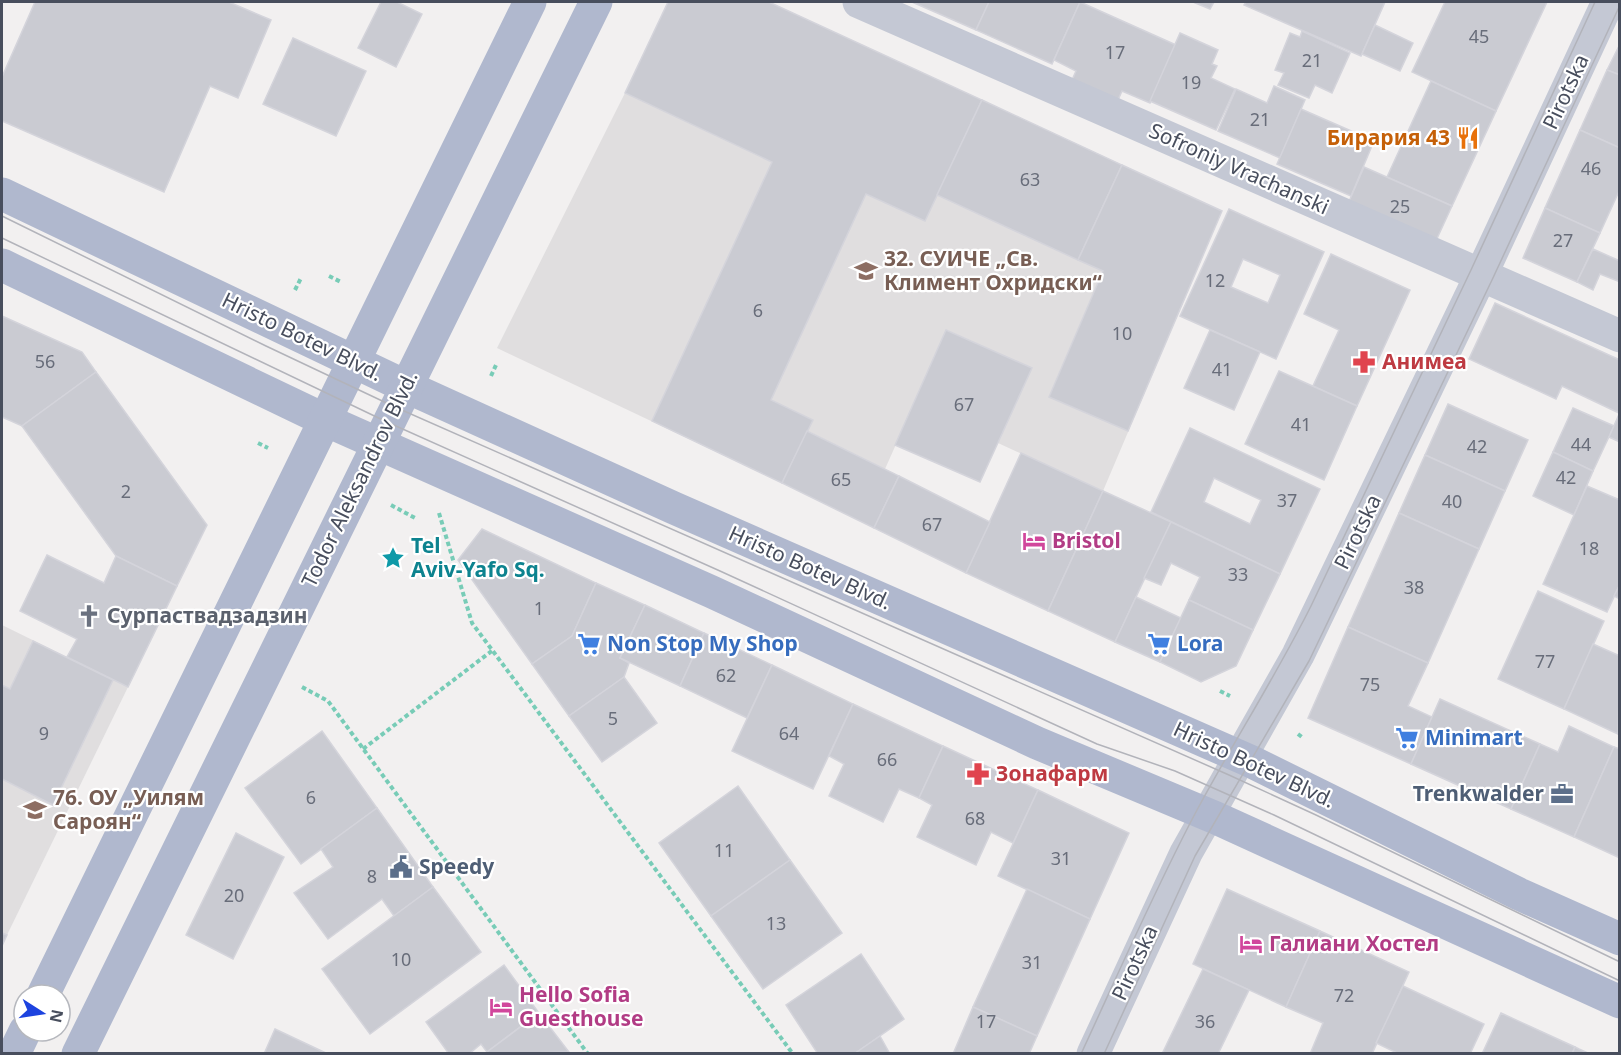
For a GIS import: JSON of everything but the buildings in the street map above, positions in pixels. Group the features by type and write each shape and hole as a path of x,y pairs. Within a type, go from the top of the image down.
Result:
{"main road":[{"path":"49,983 530,2"},
{"name":"Todor Aleksandrov Blvd.","path":"78,1053 596,2"},
{"name":"Hristo Botev Blvd.","path":"2,194 405,386 684,513 1239,756 1519,894 1620,939"},
{"path":"2,265 377,444 712,592 1037,743 1207,814 1620,1002"}],"street":[{"name":"Sofroniy Vrachanski","path":"859,2 1620,336"},
{"name":"Pirotska","path":"1093,1053 1186,853 1298,655 1481,275 1608,2"}],"path":[{"path":"329,276 341,282"},
{"path":"295,290 301,278"},
{"path":"491,376 496,365"},
{"path":"258,443 271,449"},
{"path":"436,503 472,623 793,1053"},
{"path":"388,504 415,518"},
{"path":"363,749 493,650"},
{"path":"293,682 328,701 588,1053"},
{"path":"1220,691 1230,697"},
{"path":"1298,734 1304,738"}],"shaded area":[{"name":"32. СУИЧЕ „Св. Климент Охридски“","path":"668,2 769,2 1222,211 1103,491 998,443 1031,368 947,330 885,469 808,431 782,483 497,348"},
{"name":"76. ОУ „Уилям Сароян“","path":"2,625 128,687 7,935 2,933"}],"tram line":[{"path":"1081,1054 1182,840 1311,606 1471,270 1595,2"},
{"path":"1104,1054 1195,856 1309,661 1492,280 1620,5"},
{"path":"2,216 395,407 1229,775 1620,962"},
{"path":"2,238 387,422 720,571 1097,744 1175,771 1274,815 1620,981"}],"place":[{"name":"Бирария 43","path":"1468,138"},
{"name":"32. СУИЧЕ „Св. Климент Охридски“","path":"866,271"},
{"name":"Анимеа","path":"1364,362"},
{"name":"Bristol","path":"1034,541"},
{"name":"Tel Aviv-Yafo Sq.","path":"393,558"},
{"name":"Сурпаствадзадзин","path":"89,616"},
{"name":"Non Stop My Shop","path":"589,644"},
{"name":"Lora","path":"1159,644"},
{"name":"Minimart","path":"1407,738"},
{"name":"Зонафарм","path":"978,774"},
{"name":"Trenkwalder","path":"1562,794"},
{"name":"76. ОУ „Уилям Сароян“","path":"35,810"},
{"name":"Speedy","path":"401,867"},
{"name":"Галиани Хостел","path":"1251,944"},
{"name":"Hello Sofia Guesthouse","path":"501,1007"}]}
